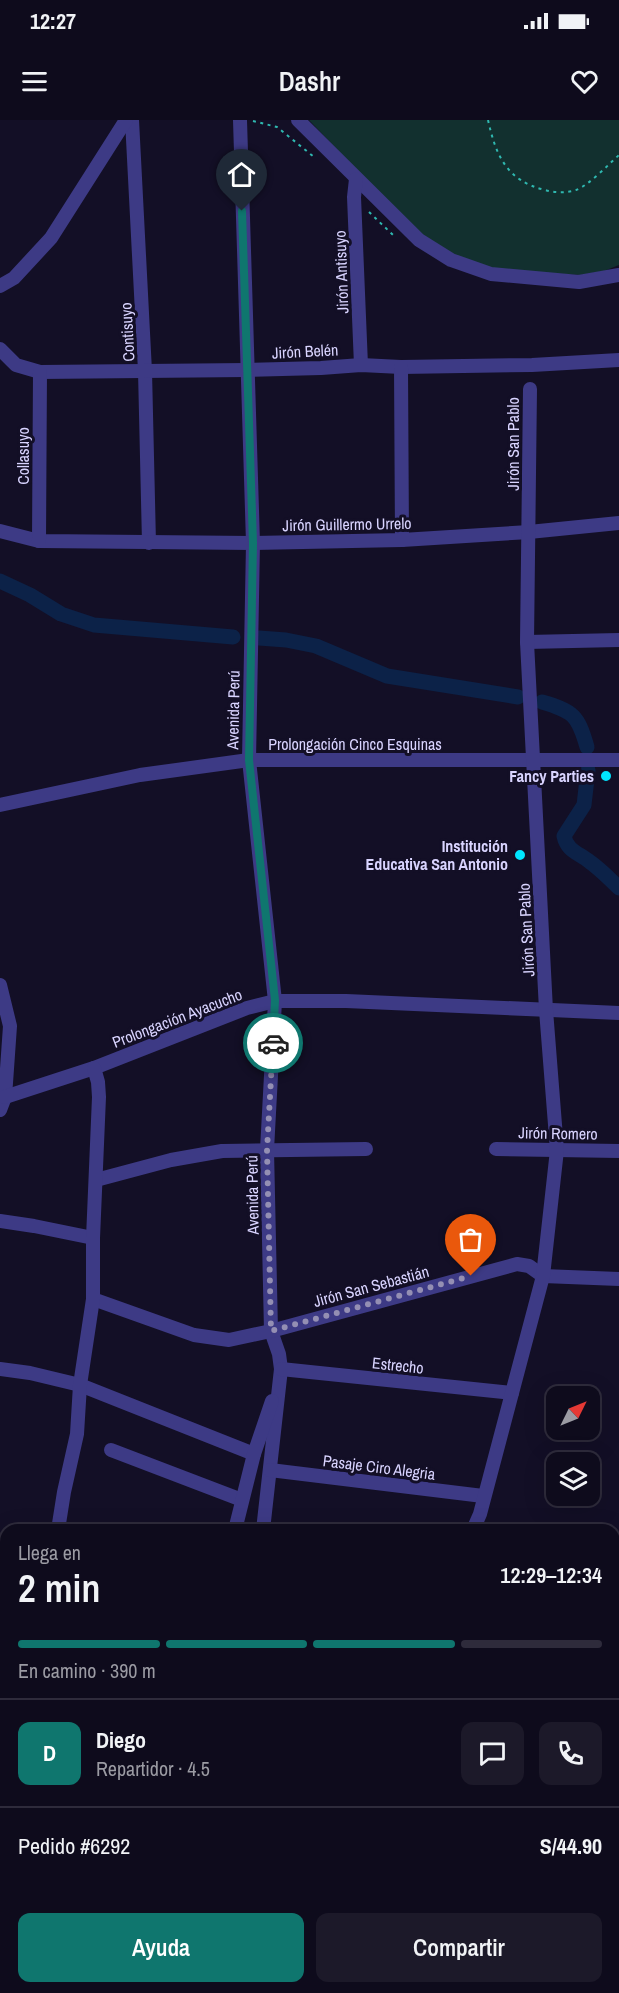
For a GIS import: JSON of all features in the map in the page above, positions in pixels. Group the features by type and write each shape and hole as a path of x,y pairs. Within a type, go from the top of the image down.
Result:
{"street":[{"path":"0,286 14,278 51,238 126,120"},
{"name":"Contisuyo","path":"132,120 145,372 149,543"},
{"name":"Avenida Perú","path":"240,120 253,543 249,760 275,1000 267,1150 271,1331 279,1354 280,1369 265,1524"},
{"path":"298,120 419,240 451,260 491,274 579,282 619,275"},
{"name":"Jirón Antisuyo","path":"356,178 354,197 361,365"},
{"name":"Jirón Belén","path":"0,349 16,365 40,372 246,370 361,365 401,368 532,365 619,360"},
{"path":"401,368 402,540"},
{"name":"Collasuyo","path":"39,541 40,372"},
{"name":"Jirón San Pablo","path":"476,1524 543,1276 556,1150 546,1010 527,642 530,389"},
{"name":"Jirón Guillermo Urrelo","path":"0,531 39,541 253,543 402,540 530,532 619,523"},
{"path":"527,642 619,640"},
{"name":"Prolongación Cinco Esquinas","path":"0,805 140,775 249,760 619,760"},
{"path":"0,985 10,1026 3,1103"},
{"name":"Prolongación Ayacucho","path":"3,1103 246,1008 275,1000 619,1013"},
{"path":"59,1524 77,1434 80,1385 93,1299 99,1097 94,1068"},
{"path":"96,1180 171,1160 222,1150 366,1149"},
{"name":"Jirón Romero","path":"496,1149 619,1151"},
{"path":"0,1221 93,1239"},
{"name":"Jirón San Sebastián","path":"93,1299 194,1335 229,1340 271,1331 517,1264 529,1266 543,1276 619,1279"},
{"path":"0,1369 30,1373 80,1385 254,1454"},
{"name":"Estrecho","path":"280,1369 512,1393"},
{"path":"237,1524 254,1454 271,1403 278,1392"},
{"path":"111,1450 243,1500"},
{"name":"Pasaje Ciro Alegria","path":"270,1470 483,1496"}],"path":[{"path":"488,120 500,156 512,175 531,187 555,193 578,189 619,155"}],"green space":[{"path":"309,120 619,120 619,265 604,271 580,275 498,270 453,257 420,233 387,202"}],"waterway":[{"path":"0,581 30,595 61,614 94,625 233,637"},
{"path":"259,638 316,646 387,676 518,697"},
{"path":"542,702 561,708 573,716 581,728 587,747"},
{"path":"588,770 584,805 564,836 571,848 619,888"}],"way so far":[{"path":"273,1043 267,1150 271,1331 471,1276"}],"place":[{"name":"Fancy Parties","path":"606,776"},
{"name":"Institución Educativa San Antonio","path":"520,855"}],"route":[{"path":"242,211 253,543 249,760 275,1000 273,1043"}]}
